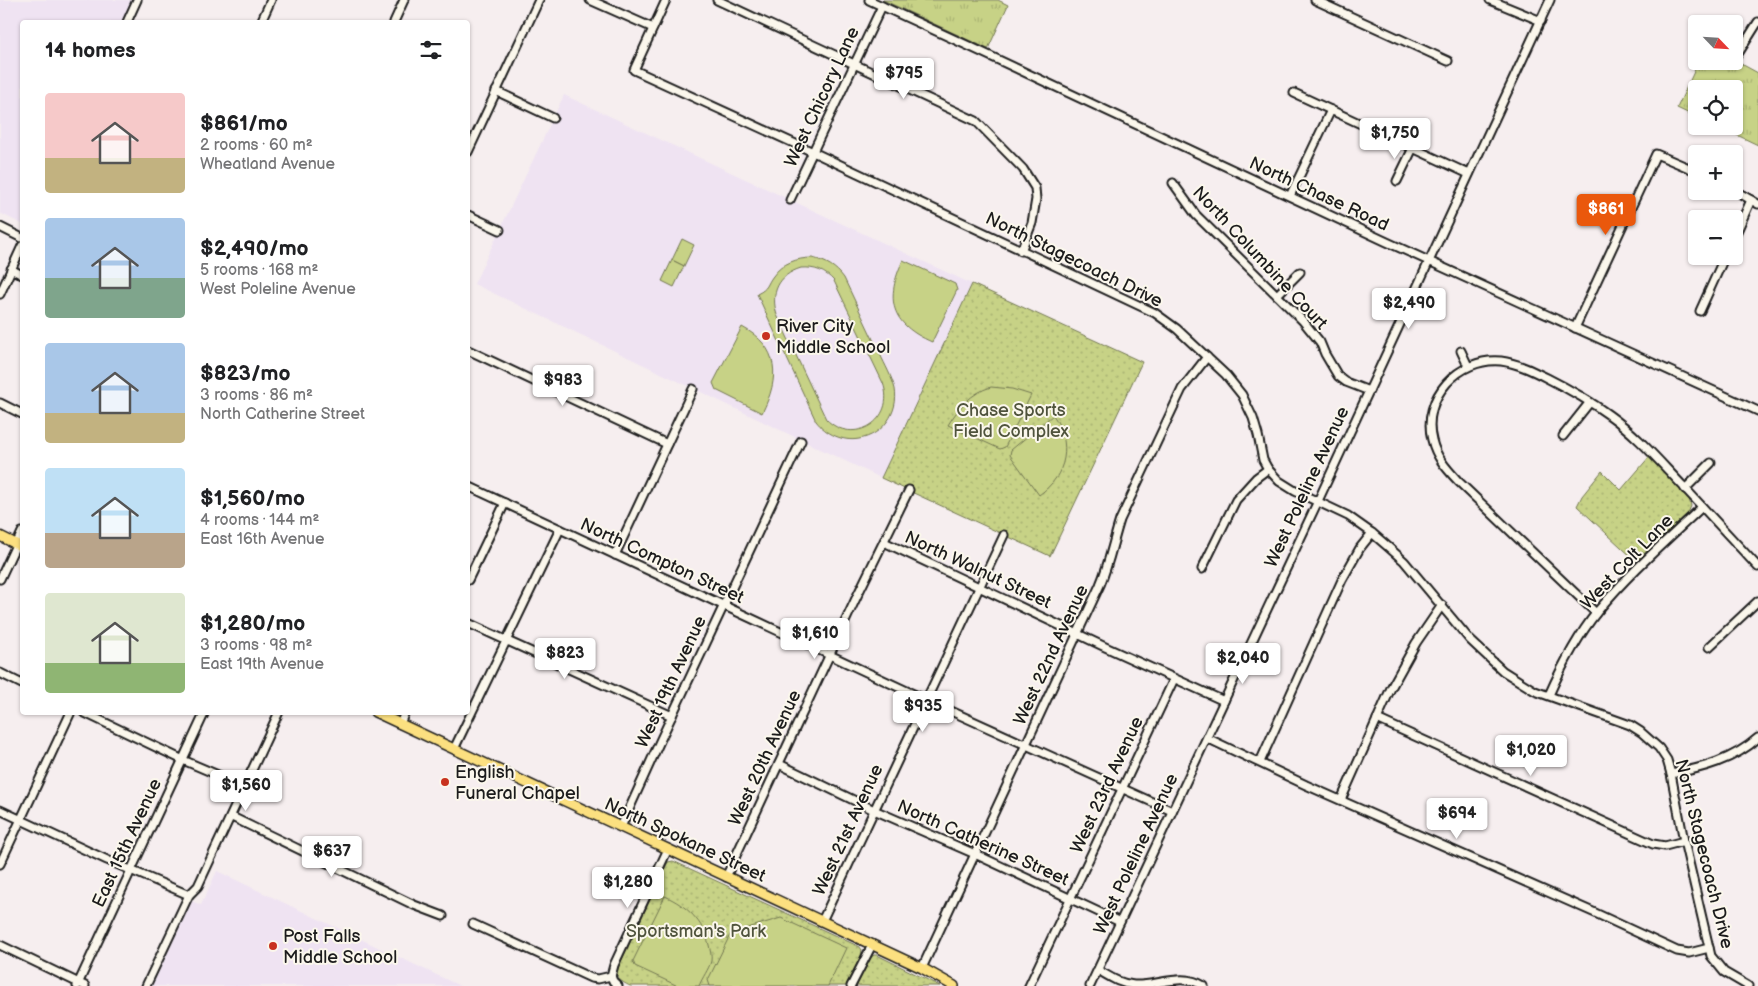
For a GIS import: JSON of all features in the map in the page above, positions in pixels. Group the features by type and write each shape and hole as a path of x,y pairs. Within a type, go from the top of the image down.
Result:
{"main road":[{"path":"0,536 20,545"},
{"name":"North Spokane Street","path":"381,715 571,806 621,827 922,968 954,986"}],"street":[{"path":"128,20 138,0"},
{"path":"262,20 271,0"},
{"path":"395,20 404,0"},
{"path":"470,148 539,0"},
{"path":"590,0 653,28 666,0"},
{"path":"717,0 976,121 1023,169 1035,188 1036,198 1032,223 1021,250"},
{"name":"North Chase Road","path":"868,0 1758,411"},
{"path":"1315,0 1448,61"},
{"path":"1490,0 1541,21"},
{"name":"West Poleline Avenue","path":"1090,986 1318,501 1550,0"},
{"name":"West Chicory Lane","path":"790,200 882,6"},
{"path":"1743,46 1758,22"},
{"name":"North Stagecoach Drive","path":"653,28 634,70 1155,313 1178,329 1226,375 1242,395 1253,418 1263,460 1279,481 1295,492 1348,516 1372,532 1404,561 1470,640 1495,665 1535,691 1630,725 1641,732 1659,748 1667,760 1711,956 1719,967 1748,986"},
{"path":"496,92 553,118"},
{"path":"1294,92 1469,174"},
{"path":"1290,196 1330,110"},
{"path":"1397,180 1413,148"},
{"path":"1575,328 1656,154 1688,168"},
{"name":"North Columbine Court","path":"1173,183 1196,215 1303,322 1320,342 1328,361 1338,376 1346,382 1369,391"},
{"path":"1743,195 1755,202 1743,223"},
{"path":"470,216 500,230"},
{"path":"0,228 20,237"},
{"path":"0,294 20,250"},
{"path":"1700,311 1721,265"},
{"path":"11,270 20,274"},
{"path":"1277,295 1300,272"},
{"path":"470,351 667,444"},
{"path":"1461,351 1468,366"},
{"name":"West 22nd Avenue","path":"922,968 1024,745 1107,570 1120,520 1182,389 1207,357"},
{"path":"1596,613 1458,481 1440,460 1431,434 1433,407 1445,384 1468,366 1485,362 1510,363 1546,378 1590,402 1637,438 1757,563"},
{"path":"615,555 693,389"},
{"path":"1563,436 1590,402"},
{"path":"0,403 20,413"},
{"name":"West 19th Avenue","path":"621,827 801,441"},
{"path":"1685,489 1711,463"},
{"path":"1202,569 1236,500 1256,478 1268,469"},
{"name":"North Compton Street","path":"470,487 926,700 1172,811"},
{"name":"West 20th Avenue","path":"726,876 909,490"},
{"path":"470,576 505,503"},
{"name":"West Colt Lane","path":"1549,695 1571,651 1596,613 1626,580 1702,507"},
{"path":"454,749 560,529"},
{"path":"1260,762 1342,580 1360,548 1372,532"},
{"name":"West 21st Avenue","path":"822,921 1004,534"},
{"name":"North Walnut Street","path":"884,542 1224,701"},
{"path":"0,579 20,545"},
{"path":"1709,647 1758,601"},
{"path":"1341,800 1377,719 1408,656 1442,605"},
{"path":"470,624 672,716"},
{"path":"0,673 20,683"},
{"name":"West 23rd Avenue","path":"1029,986 1174,678"},
{"path":"0,864 70,715"},
{"path":"89,715 183,760 246,787"},
{"name":"East 15th Avenue","path":"80,985 204,715"},
{"path":"146,986 189,894 198,886 232,818 278,715"},
{"path":"400,724 404,715"},
{"path":"1377,719 1653,844 1665,846 1684,841"},
{"path":"1207,738 1677,951 1689,952 1709,948"},
{"path":"1671,774 1695,770 1732,757 1758,739"},
{"name":"North Catherine Street","path":"779,764 874,810 975,854 1120,922"},
{"path":"0,810 131,871 189,894"},
{"path":"232,818 414,905 442,916"},
{"path":"618,986 613,982 611,976 614,965 668,849"},
{"path":"473,924 590,978 598,979 611,976"},
{"path":"0,945 80,985"},
{"path":"851,986 872,945"},
{"path":"1098,970 1116,981 1127,984 1141,986 1184,980 1198,982 1204,986"}],"shaded area":[{"path":"0,0 133,0 123,20 20,20 20,223 0,213"},
{"name":"River City Middle School","path":"564,95 972,284 881,478 474,284"},
{"name":"Post Falls Middle School","path":"217,871 460,986 152,986 192,901 201,905"}],"green space":[{"path":"883,0 998,0 1008,5 988,49"},
{"path":"1743,65 1758,73 1758,145 1737,135 1743,135 1743,80 1690,80 1695,70 1743,70"},
{"path":"1688,84 1688,113 1677,108"},
{"path":"682,239 694,245 684,266 672,260"},
{"path":"806,258 826,263 838,271 844,278 894,385 896,398 892,414 882,427 868,437 853,440 841,438 825,430 816,421 757,294 765,288 781,268 795,260","holes":["806,268 819,270 834,281 883,383 886,396 884,408 878,418 860,430 848,430 837,427 826,419 777,315 775,292 781,280 793,271"]},
{"path":"672,260 684,266 674,287 662,281"},
{"path":"903,260 955,284 957,290 932,342 907,327 895,309 894,287"},
{"name":"Chase Sports Field Complex","path":"972,284 1142,362 1050,556 881,478"},
{"path":"742,327 755,335 764,344 773,364 772,388 762,413 716,390 713,383"},
{"path":"991,387 1012,389 1031,395 1005,447 1000,449 948,425 966,402 977,393"},
{"path":"1053,415 1063,436 1064,458 1056,478 1039,495 1010,455 1011,450"},
{"path":"1650,456 1689,499 1691,506 1688,513 1636,561 1577,506 1582,496 1602,471 1621,490"},
{"name":"Sportsman's Park","path":"673,861 860,947 862,950 861,956 846,986 630,986 621,981 617,973 619,966 668,862"},
{"path":"665,896 680,904 693,915 706,936 711,953 711,961 699,986 678,986 635,966 633,961"},
{"path":"781,918 846,948 828,986 710,986 708,980 731,933"},
{"path":"874,955 940,986 855,986 869,959"}],"place":[{"name":"River City Middle School","path":"766,336"},
{"name":"English Funeral Chapel","path":"445,782"},
{"name":"Post Falls Middle School","path":"273,946"}]}
